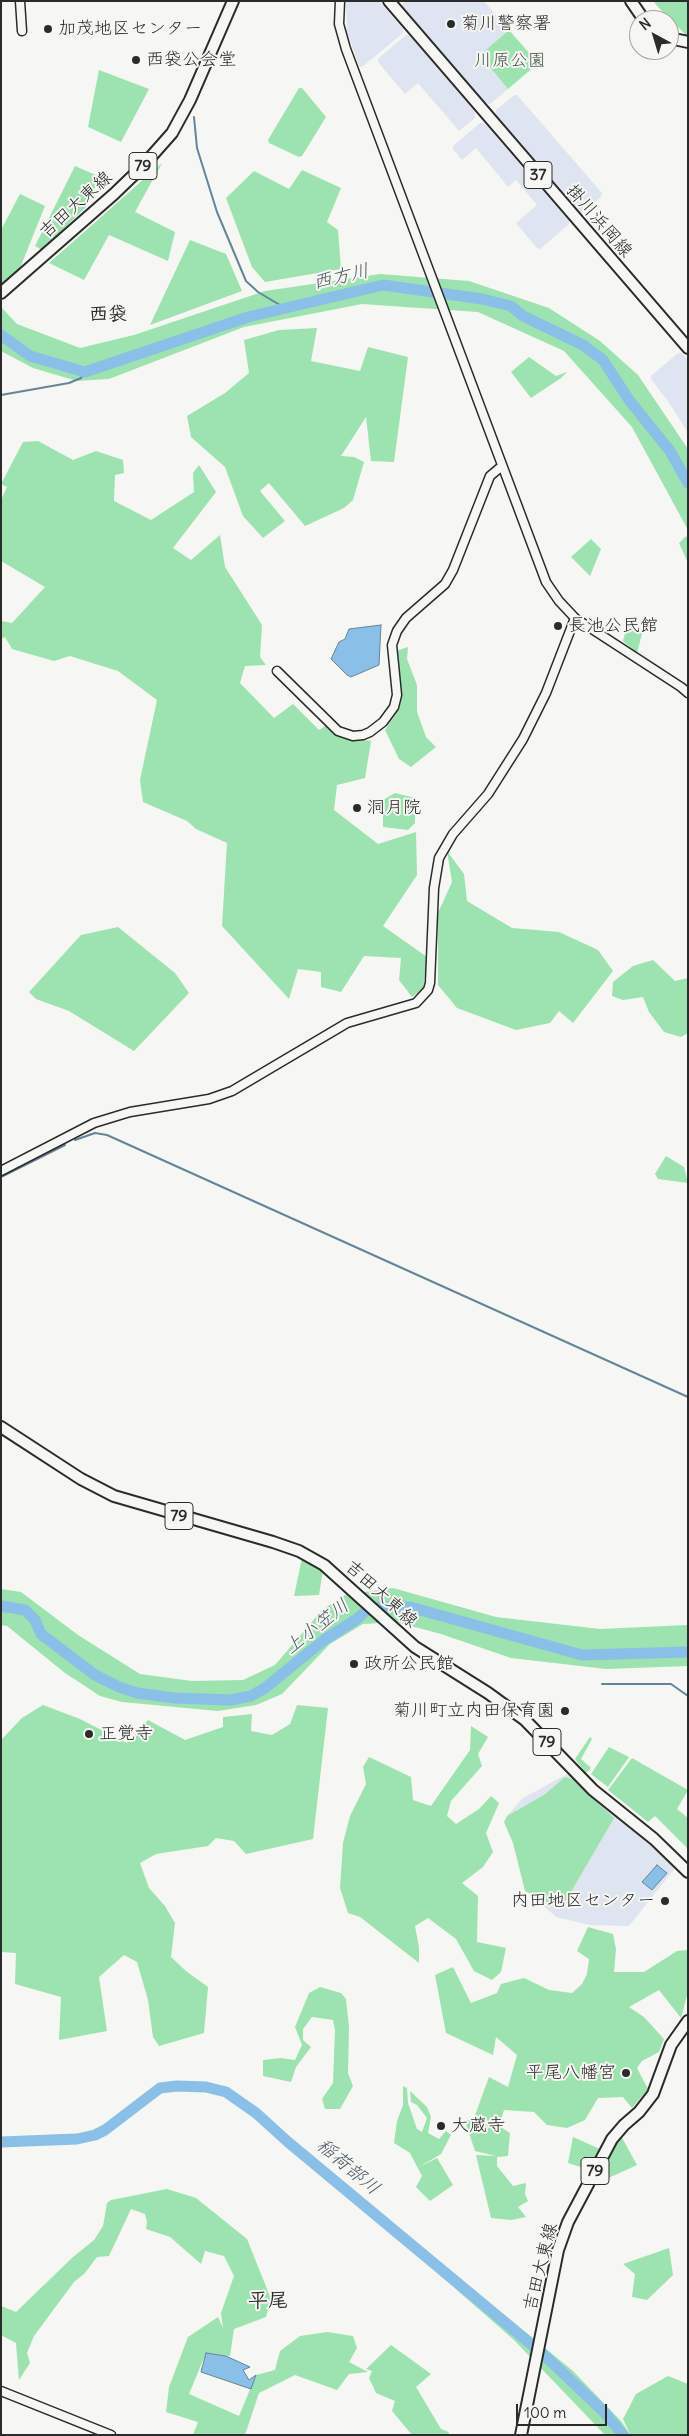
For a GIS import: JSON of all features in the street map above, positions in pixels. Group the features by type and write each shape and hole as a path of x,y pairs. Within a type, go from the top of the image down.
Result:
{"main road":[{"name":"吉田大東線","path":"1,293 142,168 172,133 190,100 233,1"},
{"name":"掛川浜岡線","path":"389,1 688,348"},
{"name":"吉田大東線","path":"1,1427 81,1479 114,1496 273,1542 306,1554 324,1565 415,1647 488,1693 525,1720 594,1790 654,1839 688,1872"},
{"name":"吉田大東線","path":"521,2435 558,2250 568,2222 612,2139 654,2094 671,2045 688,2021"}],"street":[{"path":"20,1 22,31"},
{"path":"340,1 339,19 343,39 546,582 559,601 575,618 681,687 688,694"},
{"path":"277,671 338,732 353,736 363,735 383,722 394,707 398,695 392,645 397,631 406,618 445,584 453,570 490,476 502,466"},
{"path":"1,1171 94,1123 130,1112 209,1099 232,1091 347,1023 416,1003 428,990 430,983 434,888 439,858 454,834 488,794 523,739 546,693 575,618"},
{"path":"1,2391 111,2435"}],"shaded area":[{"path":"346,1 379,1 403,29 403,33 362,67 359,66 347,31"},
{"path":"404,1 484,1 509,30 480,55 508,89 490,104 485,103 402,5"},
{"path":"406,35 409,35 475,112 475,118 459,131 418,83 405,94 378,62 378,59"},
{"path":"514,95 517,95 602,193 601,197 582,213 579,213 495,115 496,110"},
{"path":"480,123 485,124 569,221 569,224 540,249 537,248 516,223 537,205 516,180 508,187 476,148 462,160 453,149 453,146"},
{"path":"678,353 682,353 688,360 688,433 670,404 651,379 651,376"},
{"path":"569,1773 675,1868 629,1926 590,1925 556,1917 530,1894 507,1816 523,1798"}],"green space":[{"path":"653,1 688,1 688,37 679,28 679,10 660,9"},
{"name":"川原公園","path":"509,30 537,62 536,65 508,89 480,55"},
{"path":"99,70 149,89 121,142 88,127"},
{"path":"299,88 302,88 326,117 302,156 299,157 269,143 268,140"},
{"path":"162,163 135,212 175,232 168,261 109,235 84,280 49,263"},
{"path":"75,166 100,177 86,207 42,250 35,246"},
{"path":"302,170 341,188 327,222 338,230 341,269 265,282 252,267 226,198 254,171 289,189"},
{"path":"20,194 45,206 20,268 1,284 1,230"},
{"path":"190,240 226,254 242,291 150,325"},
{"path":"380,274 469,281 549,308 600,341 638,375 688,449 688,530 632,427 564,351 478,312 362,304 244,327 109,379 77,381 33,368 1,351 1,307 17,324 80,348 134,335 265,291"},
{"path":"317,328 311,361 360,371 368,347 408,357 394,462 371,461 366,417 341,456 354,457 364,462 353,500 344,508 305,526 269,483 260,491 285,521 263,538 243,516 225,467 191,437 187,416 225,393 249,373 244,340 279,330"},
{"path":"529,357 556,376 567,372 531,398 511,372"},
{"path":"38,441 73,460 96,451 123,460 124,473 115,475 114,501 151,520 194,492 193,473 199,465 216,492 173,548 191,560 220,535 225,567 262,625 260,657 266,665 245,666 240,683 274,718 293,704 319,730 327,725 336,736 371,741 365,778 337,785 334,810 378,844 416,832 417,875 383,926 427,957 423,989 412,997 399,980 401,958 364,956 341,992 321,987 321,972 298,969 289,999 222,926 227,843 196,829 187,821 143,802 140,780 157,700 118,671 70,656 54,661 12,649 5,637 1,639 1,621 12,623 45,587 1,561 1,500 7,487 1,484 23,442"},
{"path":"686,536 688,539 688,563 679,543"},
{"path":"591,539 601,549 590,576 571,557"},
{"path":"627,626 643,630 637,653 623,641"},
{"path":"408,647 407,659 417,685 417,712 426,737 436,747 411,767 399,759 385,730 397,712 401,683 396,651"},
{"path":"395,793 415,798 415,823 408,830 383,827 383,800"},
{"path":"447,851 464,874 467,901 512,928 559,932 598,950 613,971 573,1023 559,1011 550,1023 516,1030 457,1008 438,985 438,913 452,882"},
{"path":"118,927 175,973 189,993 134,1051 69,1011 36,999 29,992 81,935"},
{"path":"653,960 675,981 688,978 688,1033 681,1037 664,1032 649,1012 643,997 623,1000 612,996 613,982 633,966"},
{"path":"666,1156 684,1167 688,1183 658,1179 655,1174"},
{"path":"302,1558 323,1570 319,1595 294,1596"},
{"path":"393,1588 496,1617 600,1629 688,1625 688,1666 606,1669 511,1658 441,1634 396,1622 363,1624 330,1644 282,1694 256,1705 218,1711 122,1702 100,1696 65,1673 7,1626 1,1625 1,1589 21,1592 78,1635 140,1674 192,1681 243,1680 275,1665 322,1610 345,1595"},
{"path":"43,1705 80,1719 127,1743 148,1720 185,1740 223,1727 223,1717 252,1714 251,1731 272,1735 290,1724 297,1705 328,1708 313,1839 246,1854 234,1841 216,1838 208,1846 156,1854 140,1863 149,1888 165,1906 175,1923 171,1957 208,1987 204,2033 159,2046 153,2037 148,2000 137,1962 124,1955 99,1977 107,2031 59,2040 61,1997 15,1984 16,1953 1,1952 1,1740 22,1718"},
{"path":"471,1726 488,1737 478,1754 482,1766 451,1801 447,1816 456,1824 479,1809 491,1796 499,1803 486,1833 493,1852 483,1867 462,1883 478,1896 477,1942 506,1948 501,1972 492,1980 474,1971 456,1939 428,1918 415,1926 419,1947 419,1963 360,1917 348,1913 340,1888 343,1843 350,1816 366,1784 363,1767 369,1757 411,1777 413,1800 431,1806 470,1750"},
{"path":"590,1737 592,1739 581,1759 591,1768 586,1773 575,1759"},
{"path":"609,1747 629,1757 608,1787 591,1774"},
{"path":"632,1758 688,1790 677,1809 688,1818 688,1849 655,1816 648,1822 608,1790"},
{"path":"565,1777 572,1779 614,1818 561,1909 525,1891 513,1843 504,1822 507,1816 544,1795"},
{"path":"588,1927 613,1934 616,1949 614,1972 644,1972 677,1951 688,1950 688,1992 681,2018 659,1990 629,2007 644,2017 664,2039 659,2052 642,2061 637,2068 648,2089 632,2108 623,2097 598,2098 585,2120 567,2128 547,2125 534,2112 504,2110 499,2126 510,2133 508,2156 497,2157 497,2166 513,2186 526,2183 525,2194 528,2201 518,2207 526,2217 511,2220 491,2218 476,2155 496,2156 475,2151 465,2121 474,2118 489,2077 508,2087 517,2055 496,2037 493,2055 446,2033 435,1975 453,1967 471,2003 497,1993 501,1984 524,1978 549,1990 572,1993 582,1984 587,1974 589,1959 577,1951"},
{"path":"320,1987 341,1993 346,1999 349,2027 348,2073 353,2086 340,2109 325,2109 322,2099 333,2083 335,2030 333,2020 312,2017 303,2029 303,2040 311,2047 296,2067 291,2082 263,2076 263,2060 281,2058 295,2060 302,2045 295,2027 309,1993"},
{"path":"403,2086 407,2088 408,2103 417,2129 422,2132 427,2118 417,2105 411,2102 410,2091 427,2107 431,2117 428,2133 439,2139 446,2131 451,2135 441,2154 419,2167 437,2158 453,2185 430,2201 416,2187 422,2176 410,2153 394,2143 397,2121 403,2105"},
{"path":"621,2136 637,2165 593,2185"},
{"path":"573,2137 600,2149 590,2170 568,2163"},
{"path":"167,2189 196,2198 247,2239 271,2299 266,2317 234,2329 230,2356 206,2353 189,2394 239,2416 256,2375 275,2370 280,2351 300,2336 327,2332 353,2336 357,2348 349,2362 368,2372 349,2374 337,2390 295,2375 259,2393 245,2435 193,2435 198,2422 166,2412 169,2387 188,2337 218,2317 223,2328 221,2313 234,2276 224,2256 205,2251 201,2264 170,2237 146,2229 145,2214 131,2209 109,2256 97,2257 85,2273 74,2282 34,2336 27,2353 30,2363 19,2380 16,2343 1,2335 1,2306 16,2312 73,2257 94,2240 103,2226 107,2203 111,2200"},
{"path":"417,2243 573,2371 621,2421 630,2434 623,2419 636,2394 668,2376 688,2384 688,2435 605,2435 514,2340 417,2255"},
{"path":"669,2248 673,2275 647,2300 632,2297 635,2274 623,2264"},
{"path":"391,2345 431,2374 416,2387 441,2429 449,2432 448,2435 412,2435 392,2411 395,2401 376,2393 369,2378 372,2371 366,2369"}],"water":[{"path":"381,625 379,665 351,677 331,659 339,642 345,639 349,629"},
{"path":"657,1865 667,1873 652,1890 642,1882"},
{"path":"206,2353 226,2356 250,2367 243,2370 249,2380 256,2375 251,2389 201,2372"}],"waterway":[{"path":"194,117 197,148 217,212 246,281 258,292 285,308"},
{"name":"西方川","path":"1,335 30,356 85,372 248,317 383,285 482,299 511,306 523,316 583,345 603,360 629,400 670,451 688,483"},
{"path":"1,395 69,383 81,378 85,372"},
{"path":"75,1140 95,1133 107,1135 688,1397"},
{"path":"1,1177 65,1145"},
{"name":"上小笠川","path":"1,1606 25,1610 35,1620 41,1634 95,1675 119,1687 137,1693 174,1698 231,1700 251,1696 265,1688 324,1640 357,1619 367,1610 380,1607 410,1607 582,1655 688,1652"},
{"path":"602,1684 671,1684 688,1696"},
{"name":"稲荷部川","path":"1,2142 77,2139 95,2135 105,2130 160,2088 177,2086 206,2087 226,2092 256,2113 288,2142 543,2354 604,2412 623,2435"}],"place":[{"name":"菊川警察署","path":"451,24"},
{"name":"加茂地区センター","path":"48,29"},
{"name":"西袋公会堂","path":"136,60"},
{"name":"長池公民館","path":"558,626"},
{"name":"洞月院","path":"357,808"},
{"name":"政所公民館","path":"354,1664"},
{"name":"菊川町立内田保育園","path":"565,1711"},
{"name":"正覚寺","path":"89,1734"},
{"name":"内田地区センター","path":"665,1901"},
{"name":"平尾八幡宮","path":"626,2073"},
{"name":"大蔵寺","path":"441,2126"}],"district":[{"name":"西袋","path":"108,315"},
{"name":"平尾","path":"268,2301"}]}
